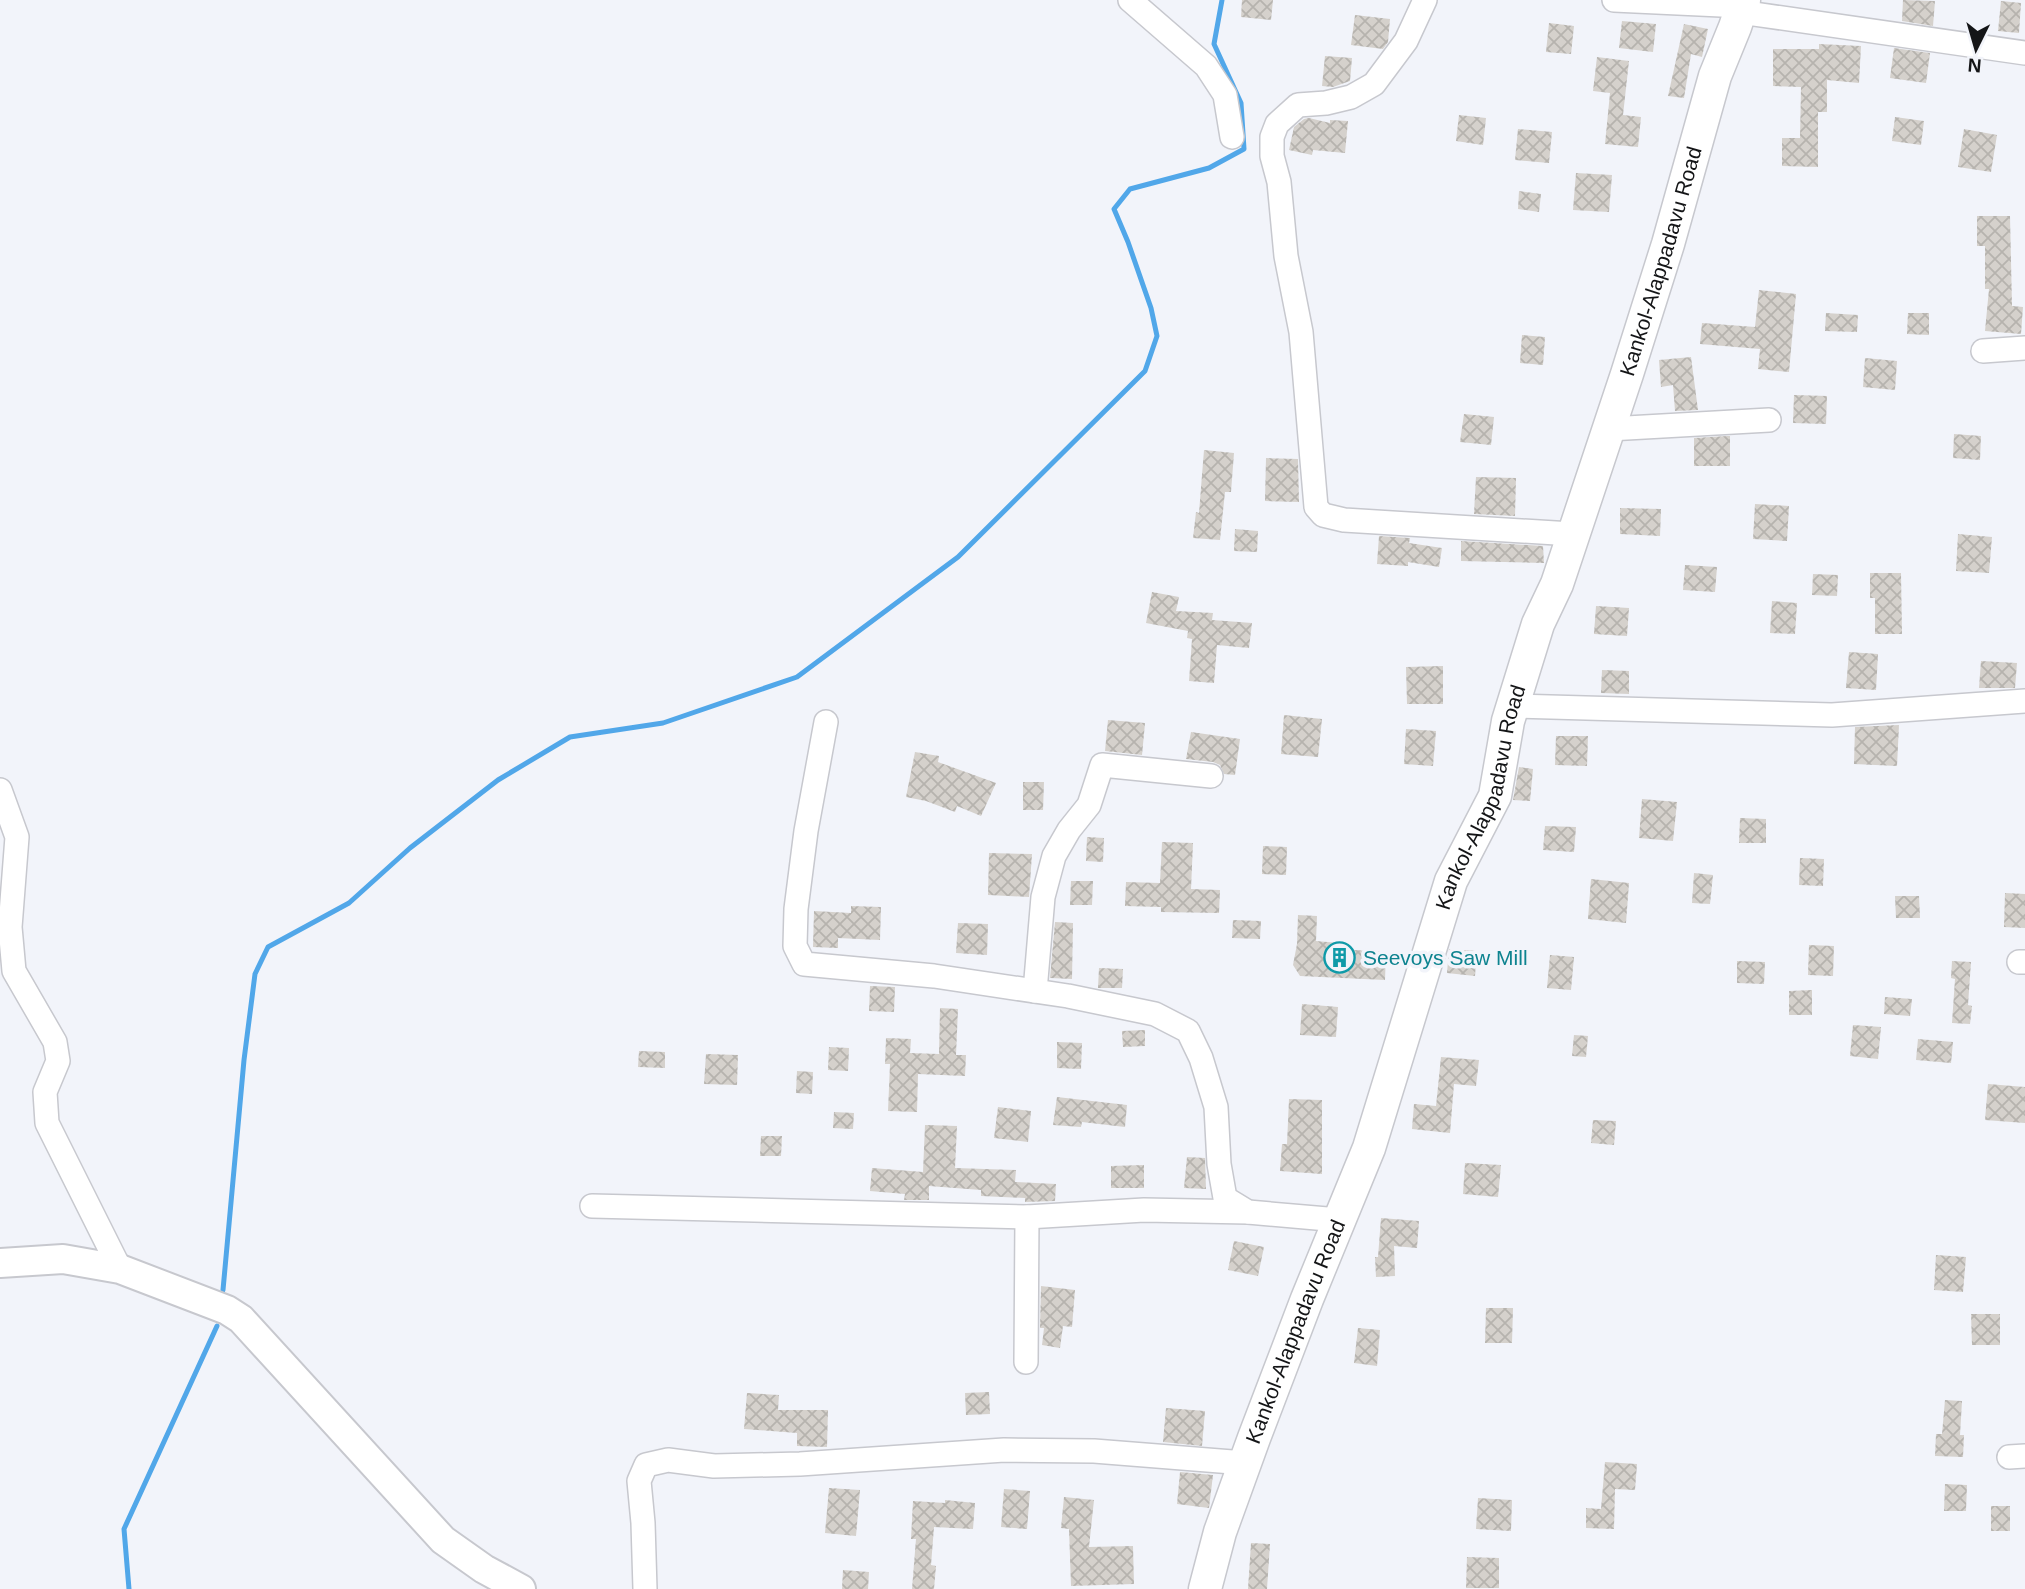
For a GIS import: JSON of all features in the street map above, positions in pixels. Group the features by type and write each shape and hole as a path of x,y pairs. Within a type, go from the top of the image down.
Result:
{"main road":[{"name":"Kankol-Alappadavu Road","path":"1205,1589 1220,1532 1245,1463 1369,1148 1451,881 1495,796 1513,706 1538,624 1557,583 1609,429 1668,244 1715,76 1742,6"}],"street":[{"path":"1130,0 1206,66 1225,95 1232,137"},
{"path":"1425,0 1406,41 1374,84 1351,97 1326,103 1298,105 1277,124 1272,137 1272,156 1279,182 1286,256 1301,332 1316,507 1323,515 1344,520 1572,534"},
{"path":"1614,0 1742,6 2025,53"},
{"path":"1983,351 2025,348"},
{"path":"1609,429 1769,420"},
{"path":"1513,706 1832,715 2025,701"},
{"path":"826,722 806,831 796,909 795,946 804,964 934,976 1035,991 1155,1014 1188,1031 1201,1058 1216,1108 1219,1164 1225,1198 1248,1212"},
{"path":"1035,991 1043,897 1054,856 1069,830 1089,805 1102,765 1211,776"},
{"path":"0,790 17,837 10,927 14,971 55,1042 58,1061 45,1092 47,1123 120,1269"},
{"path":"592,1206 1027,1217 1144,1210 1248,1212 1339,1220"},
{"path":"1026,1362 1027,1217"},
{"path":"0,1264 62,1259 120,1269 227,1310 241,1319 443,1540 484,1569 521,1589"},
{"path":"645,1589 639,1481 646,1465 668,1460 714,1466 800,1464 1004,1450 1094,1451 1245,1463"}],"building":[{"path":"1242,0 1273,0 1271,20 1241,17"},
{"path":"1903,0 1935,1 1933,26 1902,21"},
{"path":"2001,1 2021,3 2019,33 1998,31"},
{"path":"1355,15 1390,19 1388,42 1383,49 1351,45"},
{"path":"1622,21 1656,24 1653,52 1619,48"},
{"path":"1549,23 1574,26 1571,54 1546,52"},
{"path":"1684,24 1708,29 1702,57 1691,54 1684,98 1668,96"},
{"path":"1819,44 1861,46 1859,83 1827,80 1827,112 1818,112 1818,167 1782,166 1782,138 1800,138 1801,87 1773,86 1773,49 1819,49"},
{"path":"1894,48 1930,53 1926,83 1890,78"},
{"path":"1325,56 1352,58 1350,81 1333,87 1322,86"},
{"path":"1597,57 1629,61 1623,115 1641,117 1638,147 1605,144 1610,93 1593,91"},
{"path":"1459,115 1486,118 1483,145 1456,141"},
{"path":"1895,117 1924,121 1921,145 1892,141"},
{"path":"1309,118 1330,123 1330,120 1348,121 1345,153 1313,150 1312,155 1289,150 1294,127"},
{"path":"1518,129 1552,132 1549,163 1515,160"},
{"path":"1964,129 1997,135 1991,172 1958,167"},
{"path":"1576,173 1612,175 1609,212 1573,210"},
{"path":"1519,191 1541,194 1539,212 1518,209"},
{"path":"1977,216 2010,216 2012,306 2023,307 2021,334 1985,331 1989,289 1985,289 1985,246 1977,246"},
{"path":"1759,290 1796,294 1789,372 1758,369 1760,349 1700,344 1702,323 1755,327"},
{"path":"1826,313 1858,315 1857,332 1825,331"},
{"path":"1908,313 1929,313 1929,335 1907,334"},
{"path":"1522,335 1545,337 1543,365 1520,363"},
{"path":"1691,357 1698,410 1675,411 1673,385 1661,387 1659,360"},
{"path":"1865,358 1897,361 1895,390 1863,387"},
{"path":"1794,395 1827,396 1826,424 1793,423"},
{"path":"1464,414 1494,417 1491,445 1460,442"},
{"path":"1954,434 1981,436 1980,460 1953,458"},
{"path":"1730,436 1730,466 1694,466 1694,438"},
{"path":"1204,450 1234,453 1231,492 1225,492 1220,540 1193,538 1196,512 1199,513"},
{"path":"1266,458 1298,459 1299,502 1265,501"},
{"path":"1476,477 1516,478 1515,516 1474,514"},
{"path":"1755,504 1789,506 1787,541 1753,539"},
{"path":"1620,508 1661,509 1660,536 1620,534"},
{"path":"1235,529 1258,531 1257,552 1234,551"},
{"path":"1958,534 1992,537 1989,573 1956,571"},
{"path":"1379,536 1410,538 1409,543 1442,548 1439,567 1408,562 1408,566 1377,564"},
{"path":"1461,541 1543,546 1544,563 1461,561"},
{"path":"1685,565 1717,567 1715,592 1683,590"},
{"path":"1870,573 1901,573 1902,634 1875,634 1875,598 1870,598"},
{"path":"1813,574 1838,575 1837,596 1812,595"},
{"path":"1152,592 1179,597 1176,611 1213,613 1212,620 1252,623 1249,648 1217,645 1214,683 1189,681 1192,639 1187,638 1188,631 1146,623"},
{"path":"1772,601 1797,603 1795,634 1770,633"},
{"path":"1596,606 1629,608 1627,636 1594,634"},
{"path":"1849,652 1878,654 1876,690 1846,688"},
{"path":"1981,661 2017,663 2015,688 1979,688"},
{"path":"1443,666 1443,704 1407,704 1406,667"},
{"path":"1602,670 1629,671 1629,694 1601,693"},
{"path":"1284,715 1322,719 1318,757 1281,754"},
{"path":"1108,720 1145,723 1142,755 1105,751"},
{"path":"1899,725 1897,766 1854,764 1855,727"},
{"path":"1406,729 1436,731 1433,766 1404,764"},
{"path":"1191,732 1240,739 1235,775 1224,774 1220,765 1213,762 1186,759"},
{"path":"1556,736 1588,736 1587,766 1555,765"},
{"path":"915,752 939,756 938,762 996,783 981,816 957,806 955,812 906,797"},
{"path":"1519,767 1533,769 1530,801 1513,800"},
{"path":"1023,782 1044,782 1043,810 1023,810"},
{"path":"1642,799 1677,802 1673,841 1639,838"},
{"path":"1740,818 1766,819 1766,843 1739,843"},
{"path":"1545,826 1576,827 1574,852 1543,850"},
{"path":"1087,837 1104,838 1103,862 1086,861"},
{"path":"1162,842 1193,843 1191,889 1220,890 1219,913 1161,912 1161,907 1125,906 1126,882 1160,883"},
{"path":"1263,846 1287,847 1286,875 1262,874"},
{"path":"989,853 1032,854 1029,897 988,895"},
{"path":"1800,858 1824,859 1823,886 1799,885"},
{"path":"1694,873 1713,875 1710,904 1692,903"},
{"path":"1591,879 1629,883 1626,923 1588,919"},
{"path":"1071,881 1093,881 1092,905 1070,905"},
{"path":"2005,893 2025,894 2025,928 2004,927"},
{"path":"1895,896 1919,896 1920,918 1896,918"},
{"path":"851,906 881,907 880,940 838,938 838,948 813,947 814,911 851,913"},
{"name":"Seevoys Saw Mill","path":"1298,915 1317,916 1316,941 1339,943 1339,949 1386,952 1385,980 1300,976 1293,965"},
{"path":"1233,920 1261,921 1260,939 1232,938"},
{"path":"1055,922 1073,923 1072,979 1050,978"},
{"path":"958,923 988,924 987,955 956,953"},
{"path":"1809,945 1834,946 1833,976 1808,975"},
{"path":"1449,949 1477,951 1475,976 1447,973"},
{"path":"1550,955 1574,957 1571,990 1547,988"},
{"path":"1737,961 1765,962 1764,984 1737,983"},
{"path":"1952,961 1971,962 1968,1005 1972,1006 1970,1024 1952,1023 1955,979 1951,978"},
{"path":"1099,968 1123,969 1122,988 1098,988"},
{"path":"870,986 895,987 894,1012 869,1011"},
{"path":"1812,990 1812,1015 1789,1015 1789,991"},
{"path":"1885,997 1912,999 1910,1016 1884,1014"},
{"path":"1302,1004 1338,1007 1336,1037 1300,1035"},
{"path":"940,1008 958,1009 956,1055 966,1055 965,1076 918,1074 917,1112 888,1111 890,1064 885,1064 886,1038 911,1039 910,1053 939,1054"},
{"path":"1853,1025 1881,1027 1878,1059 1850,1056"},
{"path":"1145,1030 1145,1046 1123,1047 1122,1031"},
{"path":"1574,1035 1588,1036 1586,1057 1572,1056"},
{"path":"1918,1039 1953,1042 1951,1063 1916,1060"},
{"path":"1057,1042 1082,1043 1081,1069 1057,1068"},
{"path":"829,1047 849,1048 848,1071 828,1070"},
{"path":"639,1051 665,1052 665,1068 638,1067"},
{"path":"706,1054 738,1055 737,1085 704,1084"},
{"path":"1441,1057 1479,1060 1476,1086 1454,1084 1450,1133 1412,1129 1414,1104 1436,1106"},
{"path":"797,1071 813,1072 812,1094 796,1093"},
{"path":"1988,1084 2025,1087 2025,1123 1985,1120"},
{"path":"1057,1097 1127,1105 1125,1127 1082,1122 1081,1127 1053,1125"},
{"path":"1289,1099 1322,1100 1322,1174 1280,1171 1282,1144 1287,1144"},
{"path":"998,1107 1031,1111 1028,1142 994,1138"},
{"path":"834,1112 854,1113 853,1129 833,1128"},
{"path":"1593,1120 1616,1121 1614,1145 1591,1143"},
{"path":"925,1125 957,1126 955,1168 1016,1170 1015,1182 1056,1184 1055,1201 1025,1202 1025,1198 981,1196 981,1190 929,1186 929,1200 904,1200 905,1194 870,1191 872,1168 923,1172"},
{"path":"761,1136 782,1136 781,1156 760,1156"},
{"path":"1187,1157 1205,1158 1206,1189 1184,1188"},
{"path":"1465,1163 1501,1165 1498,1197 1463,1194"},
{"path":"1144,1165 1144,1188 1111,1188 1111,1166"},
{"path":"1381,1218 1419,1221 1417,1248 1394,1246 1395,1276 1376,1277 1375,1257 1378,1257"},
{"path":"1234,1241 1264,1247 1258,1276 1228,1270"},
{"path":"1936,1255 1966,1257 1963,1292 1934,1290"},
{"path":"1041,1286 1075,1290 1072,1327 1063,1326 1060,1348 1042,1345 1044,1328 1040,1328"},
{"path":"1486,1308 1513,1308 1512,1343 1485,1343"},
{"path":"1971,1314 2000,1314 2000,1345 1972,1345"},
{"path":"1358,1328 1380,1330 1377,1366 1354,1363"},
{"path":"989,1392 990,1414 966,1415 965,1393"},
{"path":"747,1393 779,1395 778,1410 828,1410 827,1447 797,1446 797,1433 744,1429"},
{"path":"1945,1400 1962,1401 1960,1435 1964,1435 1963,1457 1935,1456 1936,1434 1942,1434"},
{"path":"1166,1408 1205,1411 1202,1446 1163,1442"},
{"path":"1605,1462 1637,1464 1635,1490 1615,1489 1614,1529 1586,1528 1586,1508 1601,1509"},
{"path":"1180,1472 1213,1475 1209,1508 1177,1504"},
{"path":"1945,1484 1967,1485 1966,1511 1944,1511"},
{"path":"829,1488 860,1490 856,1536 825,1533"},
{"path":"1004,1489 1030,1491 1027,1529 1001,1527"},
{"path":"1064,1497 1094,1500 1089,1547 1133,1546 1134,1584 1071,1586 1069,1529 1061,1528"},
{"path":"1478,1498 1512,1500 1511,1531 1476,1529"},
{"path":"945,1500 975,1503 973,1529 934,1527 931,1565 936,1566 934,1589 912,1589 916,1539 911,1539 913,1501 945,1503"},
{"path":"1991,1506 2010,1506 2010,1531 1991,1531"},
{"path":"1251,1543 1270,1544 1267,1589 1248,1589"},
{"path":"1467,1557 1499,1558 1499,1588 1466,1588"},
{"path":"843,1570 869,1572 868,1589 842,1589"}],"waterway":[{"path":"223,1290 244,1060 255,974 268,947 349,903 410,848 498,780 570,737 663,723 797,677 958,557 1145,371 1157,336 1151,308 1114,209 1130,189 1209,168 1244,149 1241,103 1214,44 1222,0"},
{"path":"129,1589 124,1529 217,1326"}],"place":[{"name":"Seevoys Saw Mill","path":"1340,958"}]}
